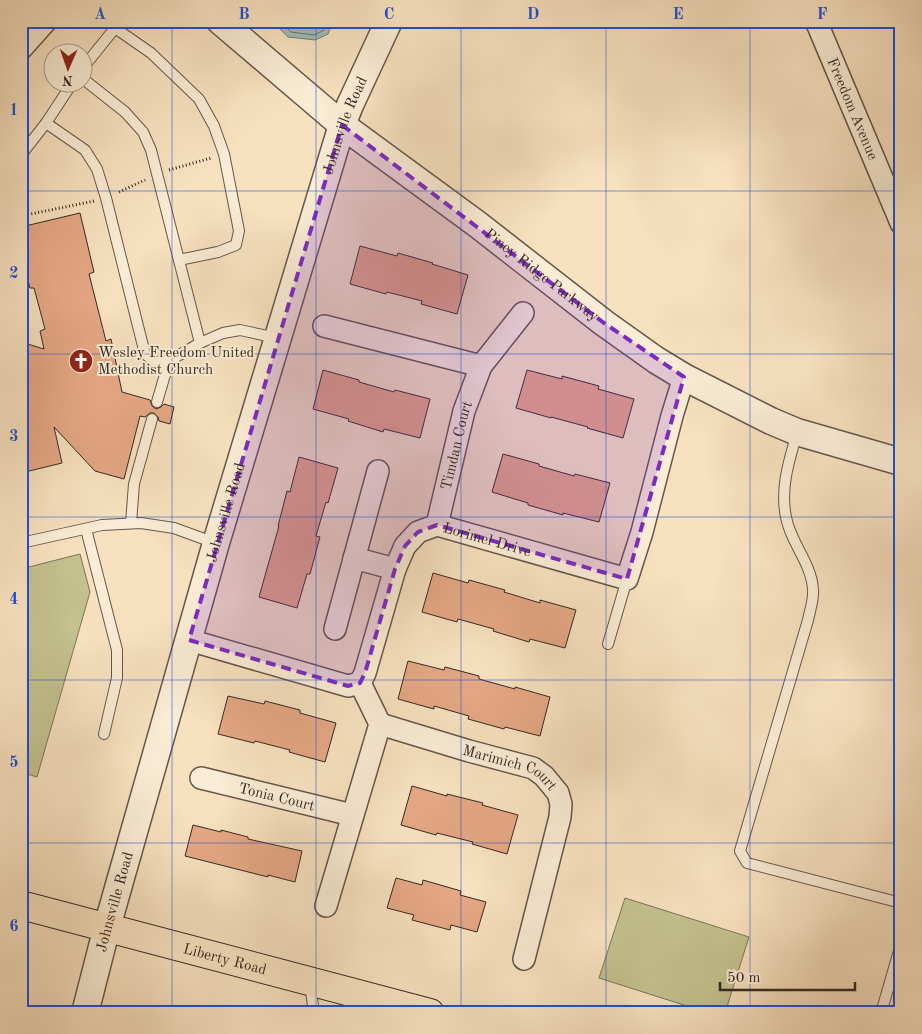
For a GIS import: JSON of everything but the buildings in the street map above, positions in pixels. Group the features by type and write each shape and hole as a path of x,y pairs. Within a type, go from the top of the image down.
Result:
{"main road":[{"name":"Liberty Road","path":"21,905 430,1013"}],"street":[{"path":"21,49 46,21"},
{"name":"Piney Ridge Parkway","path":"220,21 342,125 477,224 604,323 656,360 684,377 797,432 901,462"},
{"name":"Johnsville Road","path":"85,1013 107,927 216,543 342,125 390,21"},
{"name":"Freedom Avenue","path":"816,21 901,223"},
{"name":"Timdan Court","path":"437,525 464,411 481,366 522,313"},
{"path":"324,326 481,366"},
{"path":"627,579 684,377"},
{"path":"335,629 378,471"},
{"name":"Lorimel Drive","path":"360,683 365,673 395,569 404,546 418,532 437,525 627,579"},
{"path":"354,558 395,569"},
{"path":"188,640 348,686 360,683 380,724 326,906"},
{"name":"Marimich Court","path":"380,724 533,768 544,776 558,793 561,804 560,817 524,959"},
{"name":"Tonia Court","path":"201,778 352,815"}],"lane":[{"path":"92,54 112,25 151,53 200,98 214,126 224,154 239,231 236,245 218,252 179,260"},
{"path":"92,86 125,112 143,132 151,150 200,343"},
{"path":"21,155 46,123 66,92"},
{"path":"46,123 84,150 97,169 145,354 155,362 169,362 200,343 224,333 240,330 278,338"},
{"path":"157,402 169,362"},
{"path":"131,523 134,484 152,419"},
{"path":"797,432 784,480 783,500 790,531 809,571 813,590 808,620 740,851 747,863 901,903"},
{"path":"21,544 86,529 131,523 174,528 216,543"},
{"path":"86,529 116,650 117,678 104,734"},
{"path":"608,644 627,579"},
{"path":"881,1013 901,944"},
{"path":"309,981 314,1013"}],"path":[{"path":"21,216 106,198 157,173 224,154"}],"highlighted area":[{"path":"342,125 604,323 684,377 627,579 437,525 418,532 405,546 395,569 365,673 360,683 348,686 189,640"}],"shaded area":[{"path":"80,554 90,592 37,777 21,772 21,569"},
{"path":"625,898 749,937 725,1013 709,1013 599,978"}],"water":[{"path":"272,21 333,21 328,34 315,40 288,37"}],"place":[{"name":"Wesley Freedom United Methodist Church","path":"81,361"}]}
